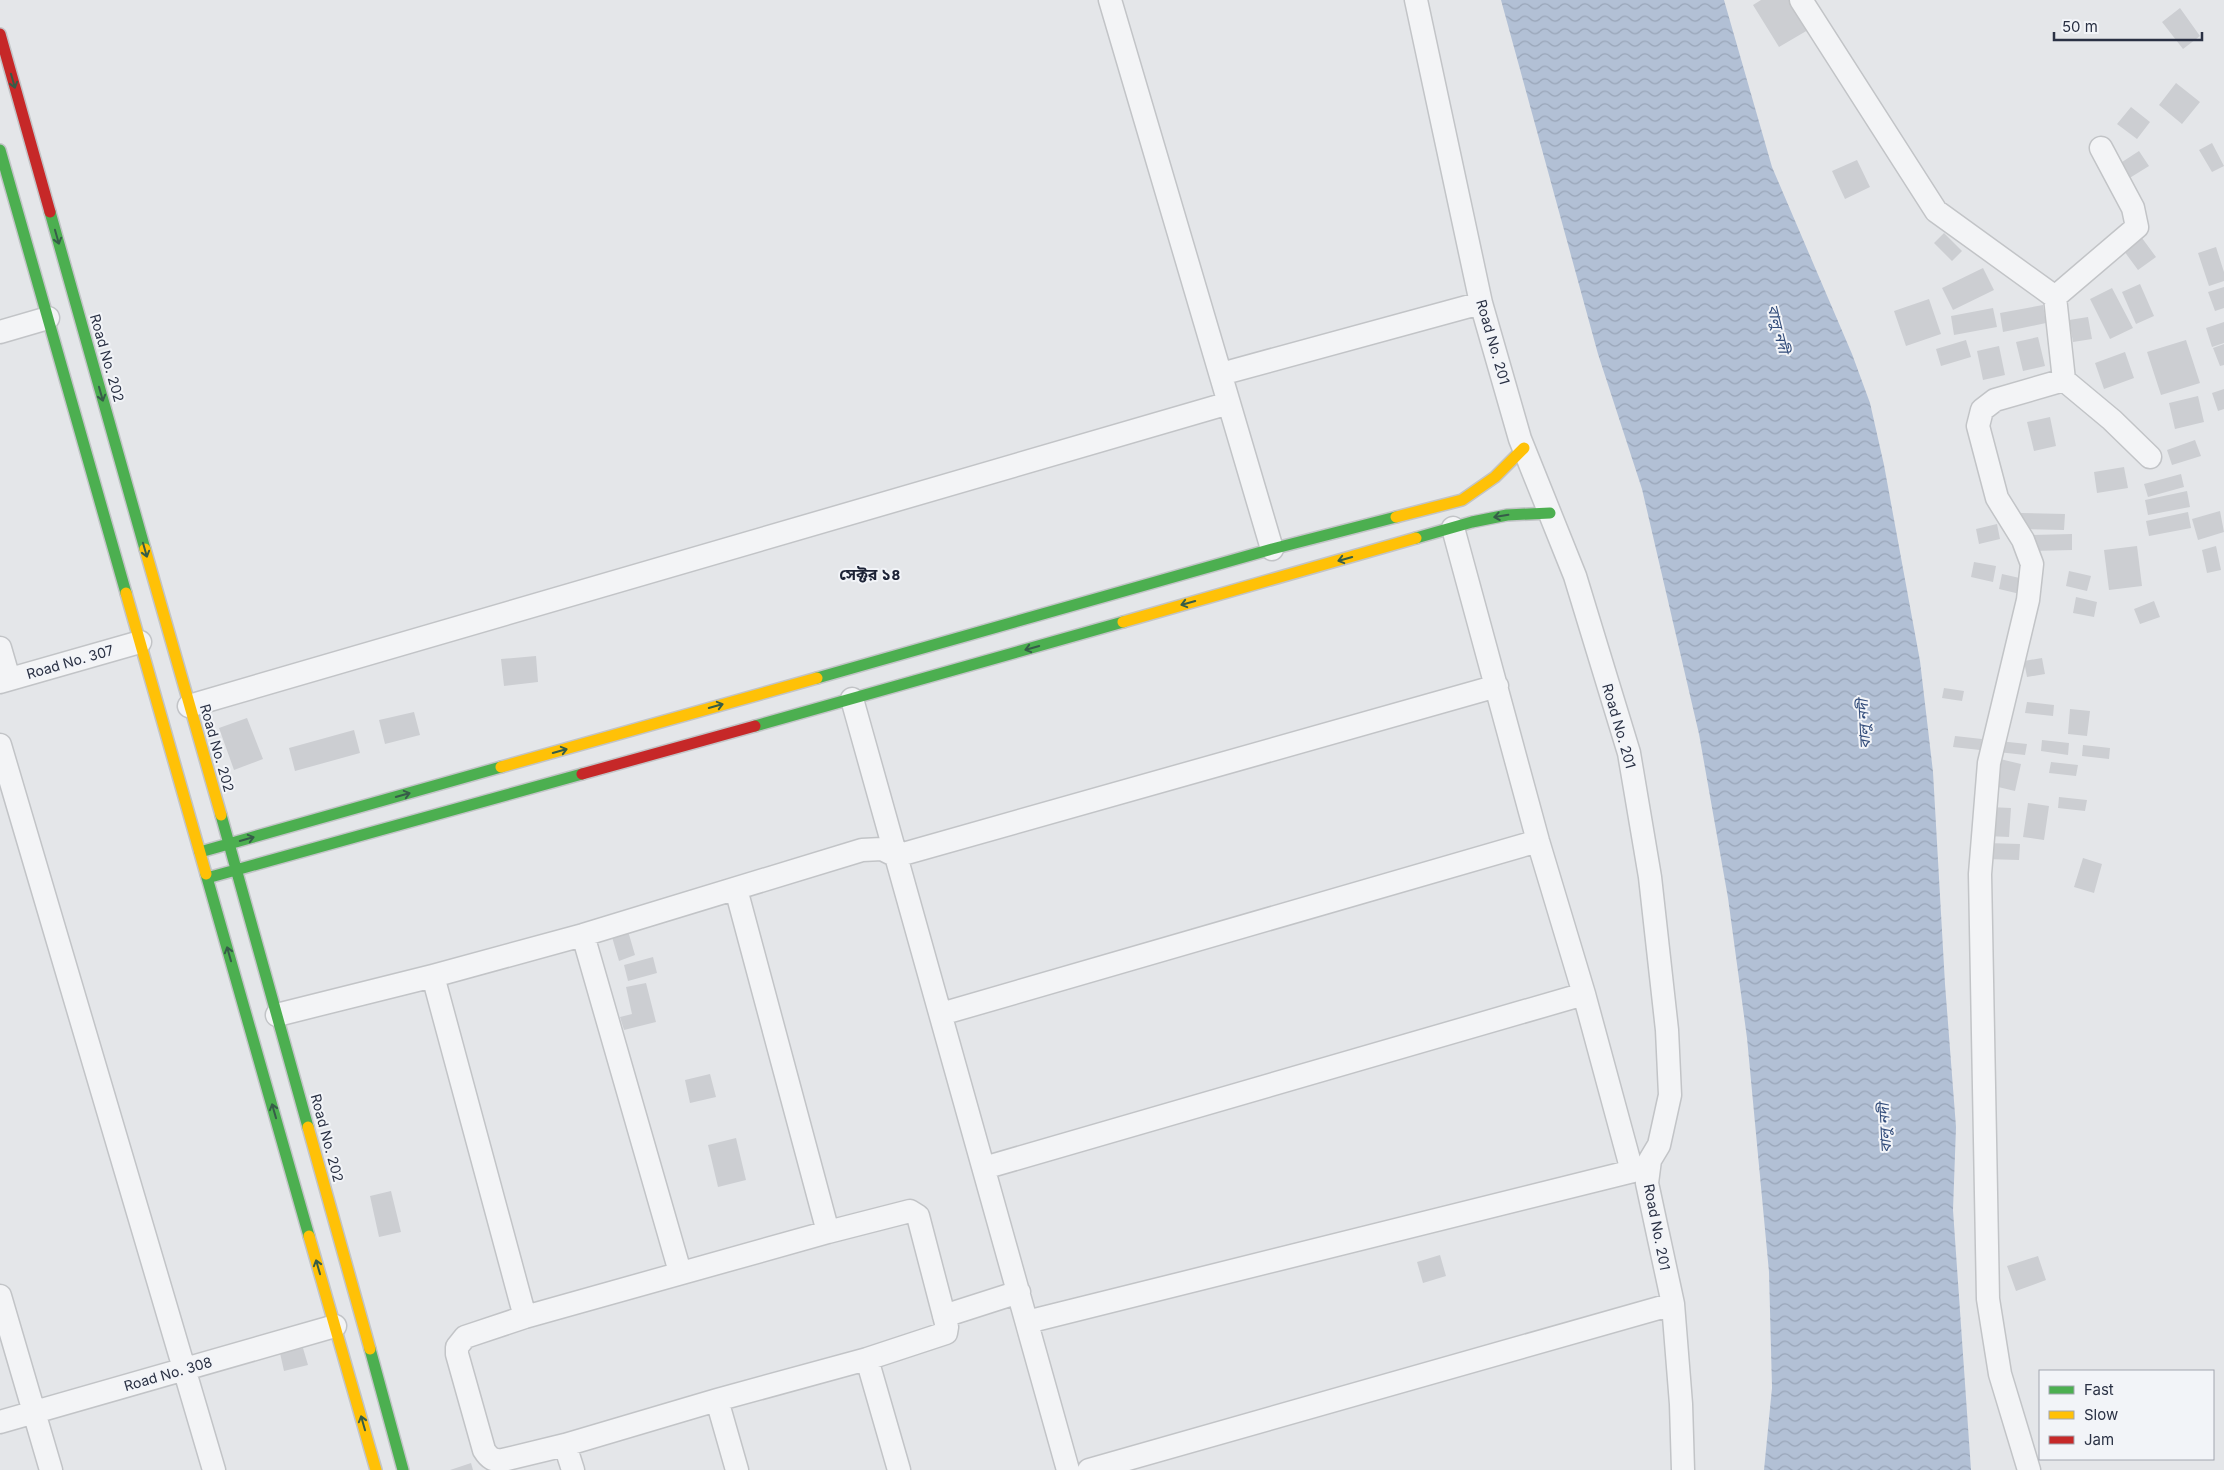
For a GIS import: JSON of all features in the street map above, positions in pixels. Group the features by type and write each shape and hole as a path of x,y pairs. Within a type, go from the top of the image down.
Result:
{"street":[{"path":"1110,0 1272,549"},
{"name":"Road No. 201","path":"1416,0 1481,303 1524,448 1575,576 1629,753 1650,877 1667,1030 1670,1095 1659,1144 1640,1169 1647,1183 1673,1304 1682,1404 1683,1470"},
{"path":"1801,0 1936,211 2055,297 2064,380 2112,420 2150,458"},
{"name":"Road No. 202","path":"0,34 155,650 200,852 376,1470"},
{"path":"2055,297 2137,228 2133,208 2101,148"},
{"name":"Road No. 202","path":"0,150 48,318 155,650 189,706 403,1470"},
{"path":"1220,374 1481,303"},
{"path":"0,332 48,318"},
{"path":"2029,1470 2000,1374 1988,1299 1980,874 1989,763 2028,600 2032,564 2023,540 1997,498 1978,426 1982,410 1995,400 2064,380"},
{"path":"189,706 1229,403"},
{"path":"200,852 1272,549 1462,500 1483,488 1504,470 1524,448"},
{"path":"207,878 1472,522 1507,515 1550,513"},
{"path":"1027,1322 1640,1169 1584,994 1538,841 1453,528"},
{"path":"0,648 4,680"},
{"name":"Road No. 307","path":"4,680 155,650"},
{"path":"277,1015 433,976 583,935 862,850 882,849 896,856 1497,686"},
{"path":"852,698 1068,1470"},
{"path":"0,745 214,1470"},
{"path":"941,1014 1538,841"},
{"path":"736,889 828,1232"},
{"path":"583,935 680,1272"},
{"path":"433,976 525,1316"},
{"path":"984,1168 1584,994"},
{"path":"910,1211 915,1212 918,1216 948,1331 867,1359 717,1400 566,1445 503,1460 494,1460 488,1457 484,1450 457,1354 457,1347 465,1338 474,1333 525,1316 828,1232 910,1211"},
{"path":"944,1316 1019,1292"},
{"path":"0,1296 51,1470"},
{"path":"1089,1470 1673,1304"},
{"name":"Road No. 308","path":"0,1422 335,1326"},
{"path":"867,1359 898,1470"},
{"path":"717,1400 737,1470"},
{"path":"566,1445 573,1470"}],"water":[{"name":"বালু নদী","path":"1501,0 1724,0 1772,167 1852,354 1870,403 1884,465 1920,661 1933,772 1945,984 1956,1127 1953,1210 1971,1470 1764,1470 1772,1388 1769,1272 1747,1038 1728,898 1699,734 1642,489 1598,354"}],"building":[{"path":"1761,0 1789,0 1808,30 1779,47 1753,5"},
{"path":"2180,8 2200,36 2183,49 2162,22"},
{"path":"2176,83 2200,102 2182,124 2159,105"},
{"path":"2131,107 2150,122 2137,139 2117,124"},
{"path":"2212,143 2224,166 2212,172 2199,150"},
{"path":"2139,151 2149,166 2128,179 2119,164"},
{"path":"1857,160 1870,187 1845,199 1832,171"},
{"path":"1944,233 1962,251 1952,261 1934,243"},
{"path":"2142,238 2156,257 2138,270 2124,251"},
{"path":"2216,247 2224,272 2224,281 2209,286 2198,253"},
{"path":"1983,268 1994,290 1953,310 1942,288"},
{"path":"2140,284 2154,316 2136,324 2122,292"},
{"path":"2224,287 2224,308 2215,311 2208,292"},
{"path":"2112,288 2133,328 2110,339 2090,299"},
{"path":"1929,299 1941,334 1906,346 1894,311"},
{"path":"2043,305 2046,323 2003,332 2000,313"},
{"path":"1993,308 1997,327 1954,335 1951,316"},
{"path":"2088,317 2092,339 2073,342 2069,320"},
{"path":"2224,322 2224,343 2212,347 2206,328"},
{"path":"2038,337 2045,366 2023,371 2016,342"},
{"path":"1966,340 1971,357 1941,366 1936,349"},
{"path":"2186,340 2200,383 2161,395 2147,352"},
{"path":"2224,344 2224,365 2220,366 2213,348"},
{"path":"1999,346 2005,375 1983,380 1977,351"},
{"path":"2125,352 2134,378 2104,389 2095,363"},
{"path":"2224,389 2224,409 2218,411 2212,393"},
{"path":"2198,396 2204,422 2175,429 2169,403"},
{"path":"2050,417 2056,446 2034,451 2027,422"},
{"path":"2195,440 2201,456 2172,465 2167,450"},
{"path":"2124,467 2128,488 2097,493 2094,472"},
{"path":"2181,474 2184,487 2148,497 2144,484"},
{"path":"2187,491 2190,507 2148,515 2145,500"},
{"path":"2220,511 2224,532 2198,540 2192,519"},
{"path":"2188,512 2191,528 2149,536 2146,521"},
{"path":"2021,513 2065,514 2064,530 2021,529"},
{"path":"1997,524 2000,539 1979,544 1976,529"},
{"path":"2072,534 2072,550 2029,551 2029,535"},
{"path":"2137,546 2142,586 2109,590 2104,550"},
{"path":"2216,546 2221,570 2207,573 2202,550"},
{"path":"1974,562 1996,566 1993,582 1971,577"},
{"path":"2069,571 2091,576 2087,591 2066,586"},
{"path":"2002,574 2024,579 2020,594 1999,589"},
{"path":"2076,597 2097,602 2094,617 2073,613"},
{"path":"2154,601 2160,617 2140,624 2134,609"},
{"path":"536,656 538,682 504,686 501,659"},
{"path":"2042,658 2045,674 2027,677 2024,661"},
{"path":"1944,688 1964,691 1962,701 1942,698"},
{"path":"2027,702 2054,705 2053,716 2025,713"},
{"path":"2070,709 2090,711 2087,736 2068,734"},
{"path":"414,712 420,735 385,744 379,720"},
{"path":"247,718 263,759 234,770 219,728"},
{"path":"354,730 360,753 295,771 289,748"},
{"path":"1955,736 1982,739 1980,750 1953,747"},
{"path":"2042,740 2069,743 2068,755 2041,751"},
{"path":"1999,741 2027,744 2025,755 1998,752"},
{"path":"2083,745 2110,748 2109,759 2082,756"},
{"path":"2000,759 2021,764 2015,791 1994,786"},
{"path":"2051,762 2078,765 2076,776 2049,773"},
{"path":"2059,797 2087,800 2085,811 2058,808"},
{"path":"2028,803 2049,806 2044,840 2023,837"},
{"path":"1989,807 2011,808 2009,837 1987,836"},
{"path":"1986,843 2020,844 2019,860 1985,859"},
{"path":"2083,858 2102,864 2094,893 2074,887"},
{"path":"628,931 635,955 619,961 612,937"},
{"path":"653,957 657,973 628,981 624,965"},
{"path":"646,983 656,1022 624,1030 620,1017 632,1014 626,987"},
{"path":"710,1074 716,1097 690,1103 685,1080"},
{"path":"736,1138 746,1180 718,1187 708,1145"},
{"path":"391,1191 401,1232 379,1237 370,1196"},
{"path":"1440,1255 1446,1276 1423,1283 1417,1262"},
{"path":"2038,1256 2046,1280 2016,1291 2007,1266"},
{"path":"303,1348 308,1365 284,1371 280,1353"},
{"path":"471,1463 473,1470 450,1470"}],"traffic: fast":[{"path":"0,150 126,593"},
{"path":"50,212 145,549"},
{"path":"1416,538 1472,522 1507,515 1550,513"},
{"path":"817,678 1272,549 1396,517"},
{"path":"755,726 1123,622"},
{"path":"200,852 501,767"},
{"path":"207,878 582,774"},
{"path":"221,815 308,1127"},
{"path":"206,874 309,1236"},
{"path":"370,1349 403,1470"}],"traffic: slow":[{"path":"1396,517 1462,500 1495,477 1524,448"},
{"path":"1123,622 1416,538"},
{"path":"145,549 221,815"},
{"path":"126,593 206,874"},
{"path":"501,767 817,678"},
{"path":"308,1127 370,1349"},
{"path":"309,1236 376,1470"}],"traffic: jam":[{"path":"0,34 50,212"},
{"path":"582,774 755,726"}],"district":[{"name":"সেক্টর ১৪","path":"870,574"}]}
